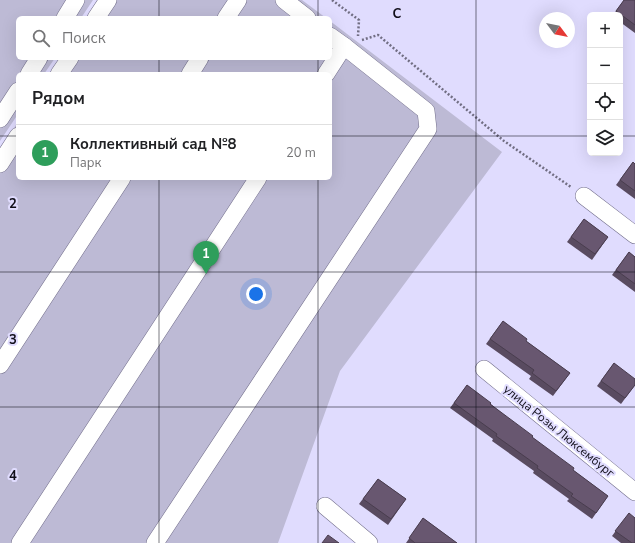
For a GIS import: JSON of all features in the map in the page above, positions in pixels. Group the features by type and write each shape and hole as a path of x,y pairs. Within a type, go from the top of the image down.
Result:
{"street":[{"path":"66,16 76,0"},
{"path":"97,16 108,0"},
{"path":"227,16 238,0"},
{"path":"284,0 304,16"},
{"path":"155,543 428,129 426,111 332,37"},
{"path":"327,72 344,46"},
{"path":"30,72 38,60"},
{"path":"60,72 69,60"},
{"path":"191,72 199,60"},
{"path":"0,119 16,94"},
{"path":"0,164 16,139"},
{"path":"0,365 121,180"},
{"path":"20,543 257,180"},
{"path":"584,196 635,235"},
{"name":"улица Розы Люксембург","path":"484,369 635,492"},
{"path":"325,506 369,543"}],"path":[{"path":"332,0 359,20 357,41 378,35 504,142 584,196"}],"shaded area":[{"path":"0,0 93,0 82,16 16,16 16,60 54,60 45,72 16,72 16,117 0,141"},
{"path":"97,0 302,0 323,16 87,16"},
{"path":"332,23 502,152 340,371 278,543 0,543 0,149 16,125 16,180 332,180 332,72 50,72 59,60 332,60"}],"building":[{"path":"624,0 635,0 635,25 623,16 623,12 616,11"},
{"path":"633,162 635,164 635,191 620,180"},
{"path":"584,219 608,237 595,254 571,237"},
{"path":"629,252 635,257 635,284 616,270"},
{"path":"503,321 527,339 526,341 570,373 556,391 532,373 534,370 490,339"},
{"path":"614,363 635,379 635,385 625,398 601,381"},
{"path":"467,385 533,436 532,437 574,468 573,470 608,496 596,513 571,496 573,494 537,468 538,466 454,403"},
{"path":"378,479 406,499 391,519 363,499"},
{"path":"629,513 635,518 635,543 632,543 615,531"},
{"path":"423,518 457,543 415,543 409,538"},
{"path":"328,535 339,543 322,543"}],"place":[{"name":"Коллективный сад №8","path":"206,274"}]}
